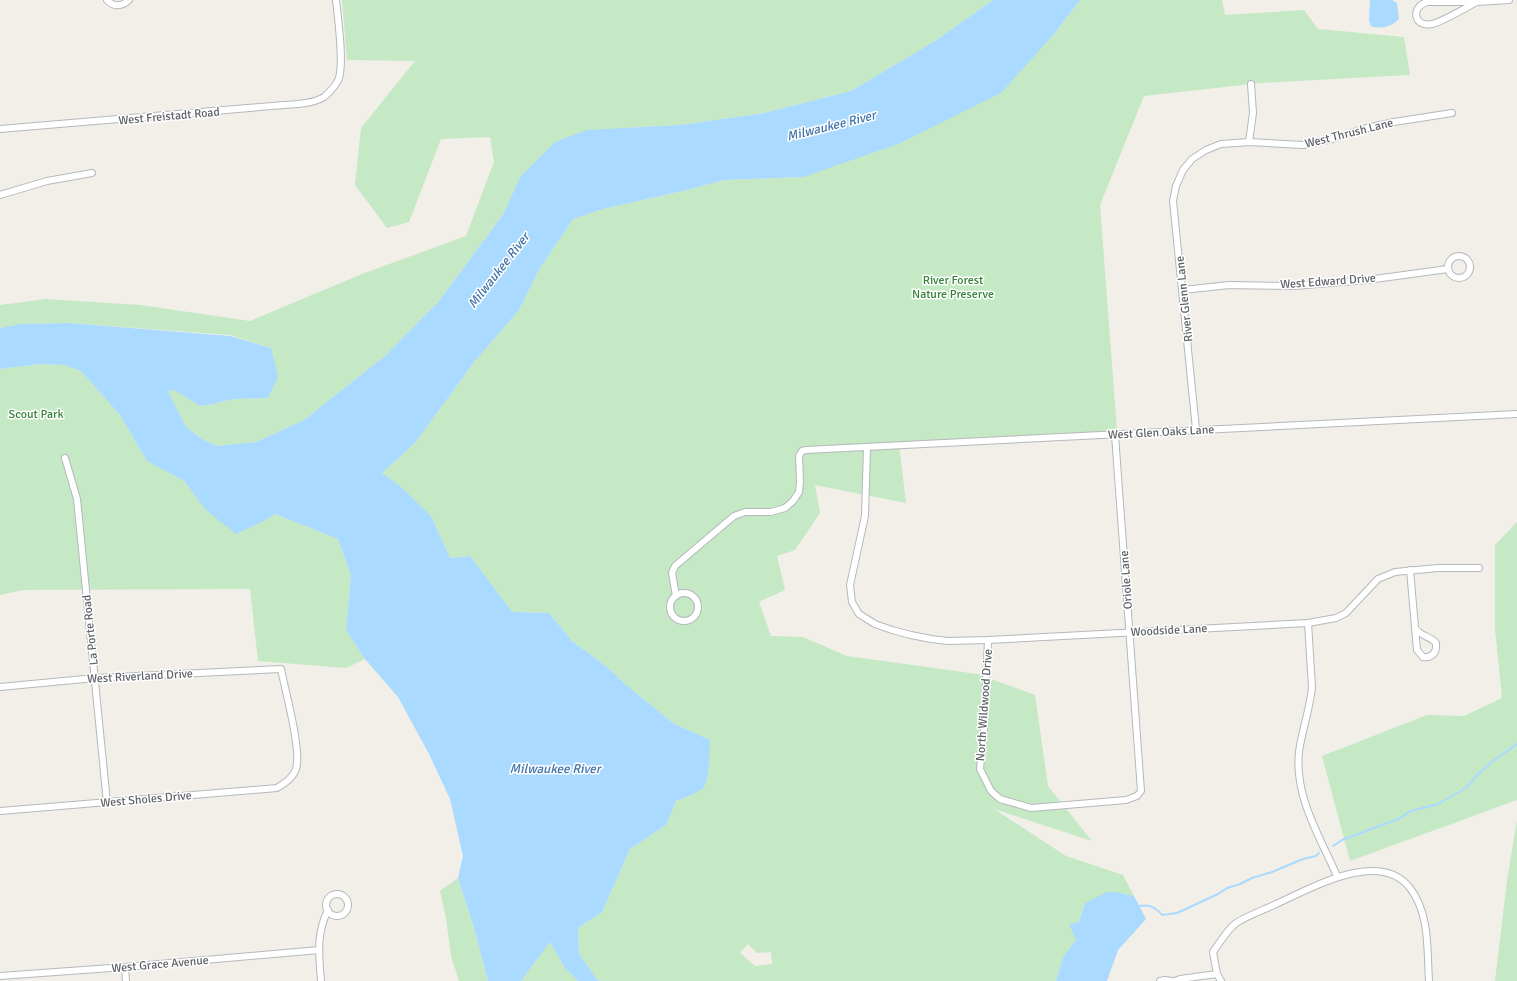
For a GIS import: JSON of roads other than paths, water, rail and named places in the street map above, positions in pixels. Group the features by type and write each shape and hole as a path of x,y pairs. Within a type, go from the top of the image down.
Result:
{"street":[{"path":"107,0 113,5 118,6 129,0"},
{"name":"West Freistadt Road","path":"0,129 312,102 324,96 333,88 339,78 341,56 336,0"},
{"path":"1477,2 1433,24 1422,24 1418,21 1416,16 1416,9 1420,4 1427,2 1477,2 1509,0"},
{"path":"1249,142 1253,114 1251,84"},
{"name":"West Thrush Lane","path":"1182,170 1192,159 1221,144 1249,142 1303,145 1332,139 1363,129 1394,122 1452,113"},
{"name":"River Glenn Lane","path":"1182,170 1176,186 1173,201 1196,429"},
{"path":"0,194 47,181 92,173"},
{"name":"West Edward Drive","path":"1183,290 1229,285 1294,286 1367,280 1448,269"},
{"name":"West Glen Oaks Lane","path":"676,596 672,573 675,566 734,516 745,512 771,512 785,508 793,501 799,492 799,456 802,451 806,450 1115,435 1196,429 1517,414"},
{"name":"Oriole Lane","path":"991,791 1000,799 1031,808 1126,800 1137,796 1140,790 1115,435"},
{"name":"Woodside Lane","path":"867,448 865,516 850,585 852,602 859,614 875,624 892,630 931,639 988,640 1308,622 1336,618 1346,613 1378,579 1395,572 1438,568 1479,568"},
{"name":"La Porte Road","path":"65,458 77,499 107,803"},
{"path":"1410,570 1415,628 1417,650 1419,654 1425,657 1434,654 1436,644 1430,638 1418,632 1415,628"},
{"path":"680,594 689,594 696,600 698,608 697,613 691,620 677,620 671,613 670,604 676,596 680,594"},
{"path":"1308,622 1312,697 1299,753 1298,769 1300,784 1307,810 1337,876"},
{"name":"North Wildwood Drive","path":"988,640 984,728 980,769 991,791"},
{"name":"West Riverland Drive","path":"0,687 95,678 281,669 298,753 296,769 290,779"},
{"name":"West Sholes Drive","path":"0,811 277,788 290,779"},
{"path":"1221,981 1217,974 1213,952 1235,924 1337,876 1359,872 1378,871 1395,875 1409,886 1418,900 1425,919 1429,981"},
{"path":"321,981 319,950 321,926 328,910"},
{"name":"West Grace Avenue","path":"0,976 319,950"},
{"path":"125,967 126,981"},
{"path":"1160,981 1174,981 1196,976 1217,974"}],"water":[{"name":"Milwaukee River","path":"993,0 1080,0 1055,33 1001,93 898,144 803,177 724,180 603,209 573,219 540,268 519,310 475,361 414,444 382,473 400,486 431,516 450,558 470,556 512,612 549,613 572,641 606,666 625,684 673,723 710,740 708,771 704,787 695,793 676,801 666,825 630,849 602,912 578,928 579,954 596,978 600,981 578,981 565,968 550,942 521,981 488,981 474,928 458,878 463,856 450,799 429,754 398,697 365,659 346,630 351,575 338,539 275,514 264,521 236,534 206,510 184,481 147,461 120,415 81,371 64,365 40,364 0,369 0,328 20,324 69,323 230,336 271,348 278,377 268,398 233,399 200,406 174,390 168,391 186,427 202,439 217,446 256,442 304,420 385,356 439,301 504,213 520,177 555,142 587,130 680,125 764,113 851,91 935,41"},
{"path":"1370,0 1392,0 1397,3 1399,19 1386,27 1378,28 1371,26 1369,20"},
{"path":"1107,892 1116,892 1134,896 1146,919 1118,950 1107,981 1056,981 1063,957 1076,940 1069,924 1079,922 1085,903"}],"waterway":[{"path":"1333,846 1342,840 1398,819 1411,811 1438,804 1466,788 1476,776 1493,761 1517,744"},
{"path":"1139,906 1146,905 1152,907 1162,915 1177,913 1218,894 1227,888 1303,859 1316,856 1319,853"}],"park label":[{"name":"River Forest Nature Preserve","path":"953,287"},
{"name":"Scout Park","path":"36,414"}]}
